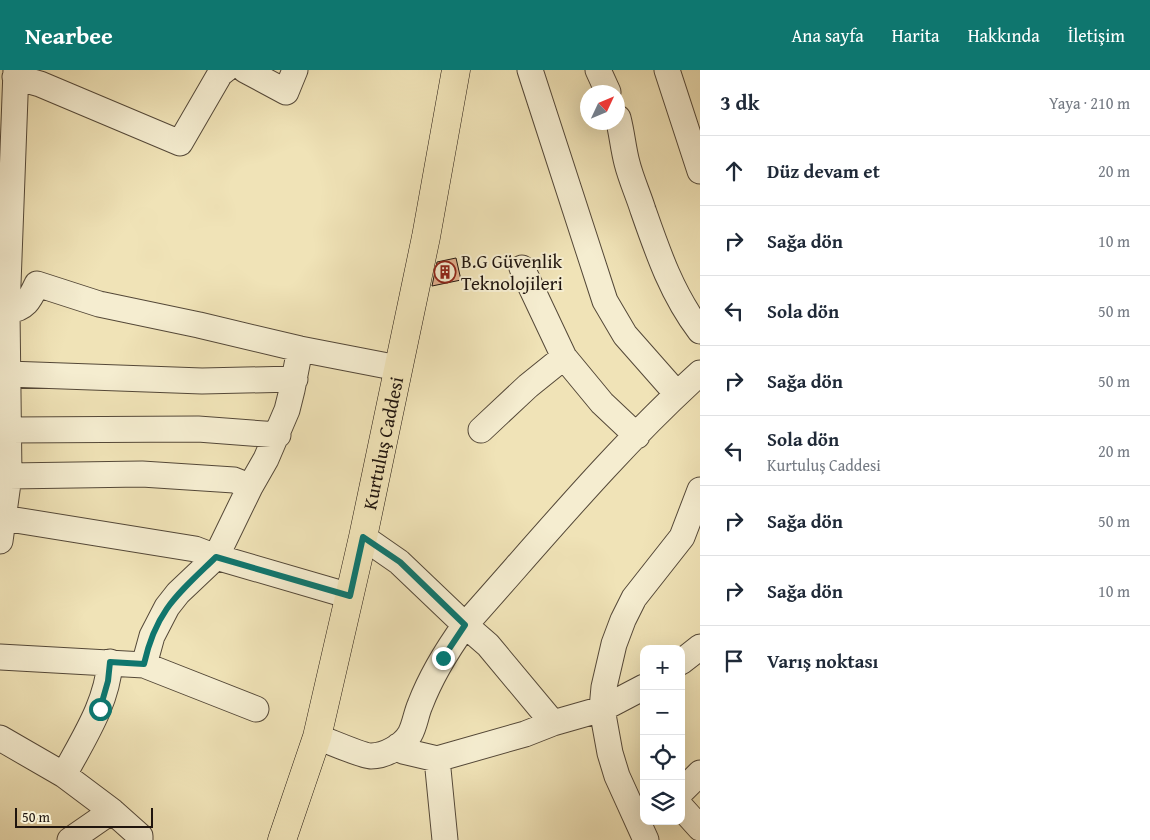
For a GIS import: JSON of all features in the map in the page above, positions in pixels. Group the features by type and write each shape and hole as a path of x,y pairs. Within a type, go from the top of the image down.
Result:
{"main road":[{"name":"Kurtuluş Caddesi","path":"282,840 317,738 350,596 459,73"}],"street":[{"path":"226,70 220,74 180,143 16,74 8,310 9,476 2,530 195,549 216,557 350,596"},
{"path":"245,70 286,92 295,70"},
{"path":"530,70 606,301 625,335 677,394"},
{"path":"598,70 605,85"},
{"path":"667,70 700,171"},
{"path":"621,130 626,162 667,277 680,302 700,331"},
{"path":"522,268 564,357 602,403 637,436"},
{"path":"8,310 14,310 26,305 37,284 98,304 300,349 398,368"},
{"path":"144,664 152,636 167,607 178,593 216,557 278,435 287,410 300,349"},
{"path":"481,430 528,386 564,357"},
{"path":"317,738 370,756 380,755 398,746 410,734 432,677 465,625 590,485 677,394 700,373"},
{"path":"8,374 202,381 294,379"},
{"path":"8,430 198,429 278,435"},
{"path":"9,476 142,474 234,480 250,487"},
{"path":"658,825 647,840 617,776 604,732 602,710 608,665 623,620 634,598 682,538 700,490"},
{"path":"363,537 400,562 499,656 553,723"},
{"path":"685,659 700,647"},
{"path":"0,656 144,664 256,709"},
{"path":"64,776 100,709 108,681 110,662"},
{"path":"398,746 403,751 437,759 602,710 640,689"},
{"path":"0,738 64,776 112,811 140,836 140,840"},
{"path":"437,759 445,840"},
{"path":"685,788 700,773"},
{"path":"70,840 112,811"},
{"path":"685,811 700,828"}],"building":[{"name":"B.G Güvenlik Teknolojileri","path":"456,258 461,280 432,286 437,262"}],"place":[{"name":"B.G Güvenlik Teknolojileri","path":"445,272"}],"route":[{"path":"100,709 108,681 110,662 144,664 152,636 167,607 178,593 216,557 350,596 363,537 400,562 465,625 443,658"}]}
